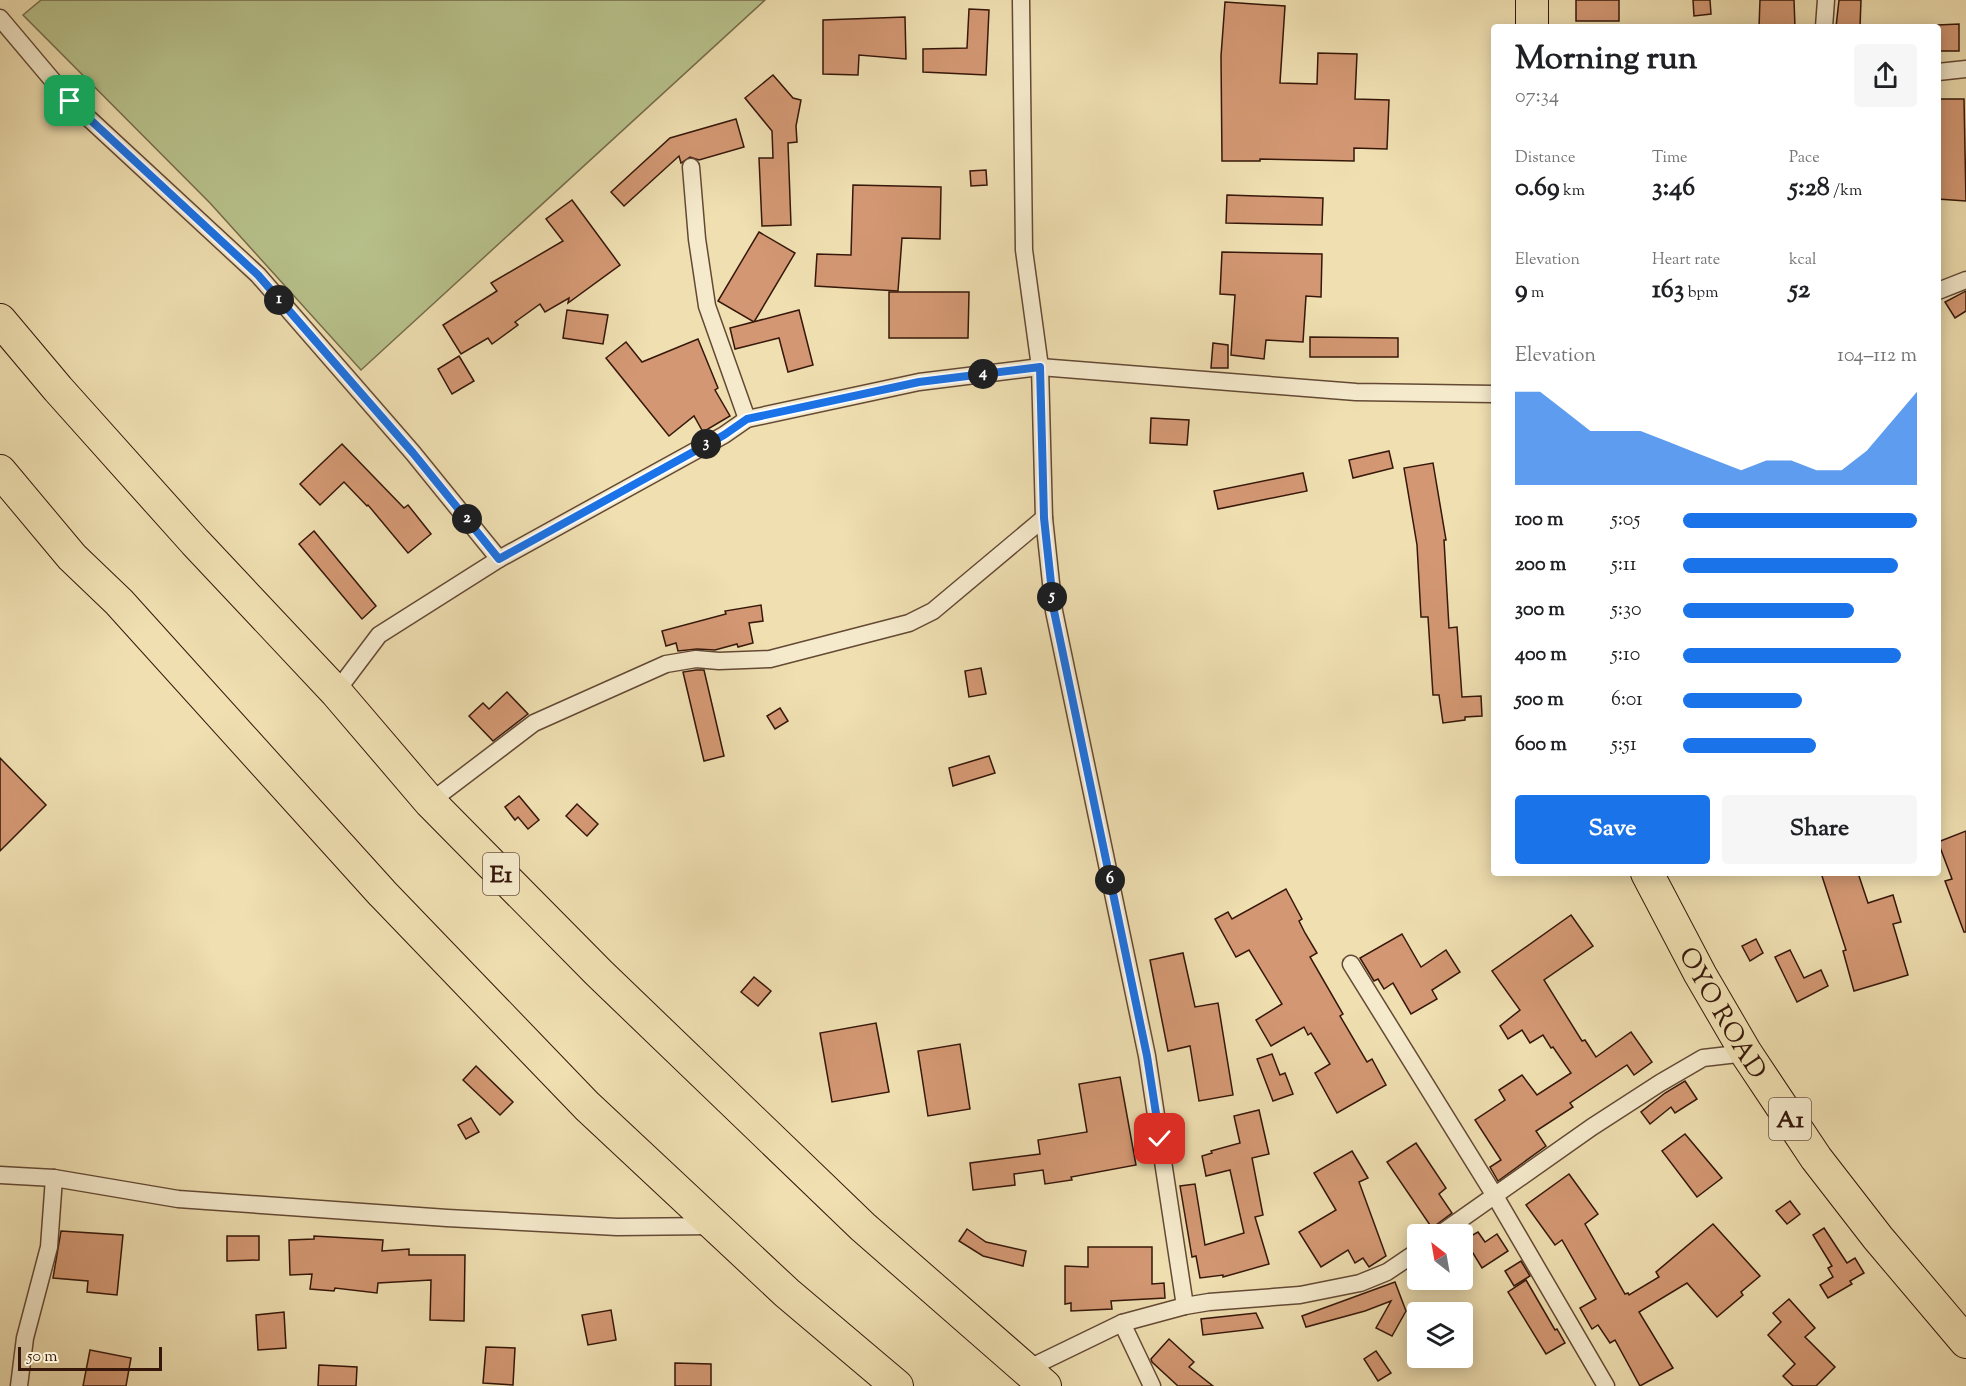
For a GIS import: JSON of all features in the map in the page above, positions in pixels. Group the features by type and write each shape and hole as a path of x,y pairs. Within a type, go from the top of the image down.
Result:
{"highway":[{"path":"1532,0 1532,24"},
{"name":"E1","path":"0,320 58,389 188,534 336,693 430,801 599,973 863,1227 1035,1378"},
{"path":"0,471 72,557 119,602 382,892 587,1106 787,1293 897,1386"},
{"name":"OYO ROAD","path":"1649,876 1700,974 1746,1053 1816,1158 1878,1238 1963,1333"}],"street":[{"path":"1021,0 1024,250 1040,367 1044,518 1054,611 1147,1056 1185,1306"},
{"path":"1824,24 1826,0"},
{"path":"0,18 70,101 258,275 413,453 499,559"},
{"path":"1941,72 1966,69"},
{"path":"691,167 697,239 707,306 747,419"},
{"path":"1941,290 1966,280"},
{"path":"336,693 379,635 499,559 724,435 747,419 919,382 1040,367 1356,392 1491,394"},
{"path":"430,801 534,723 666,664 696,659 719,661 770,659 909,623 933,611 1044,518"},
{"path":"1351,964 1495,1196 1605,1386"},
{"path":"1454,1224 1592,1127 1694,1063 1703,1059 1746,1053"},
{"path":"0,1175 54,1178 190,1200 617,1227 714,1226"},
{"path":"19,1386 26,1338 49,1247 54,1178"},
{"path":"1035,1378 1122,1323 1185,1306 1300,1295 1360,1283 1388,1272 1407,1259"},
{"path":"1122,1323 1152,1386"}],"green space":[{"path":"41,0 765,0 361,370 210,203 23,15"}],"building":[{"path":"1576,0 1619,0 1619,21 1576,21"},
{"path":"1693,0 1710,0 1711,14 1694,16"},
{"path":"1760,0 1794,0 1795,24 1759,24"},
{"path":"1839,0 1861,0 1860,24 1836,24"},
{"path":"1225,2 1285,6 1280,83 1317,84 1318,53 1357,54 1355,99 1389,100 1387,149 1354,148 1354,161 1260,159 1260,161 1222,161 1221,56"},
{"path":"969,9 989,10 986,75 923,72 923,49 967,48"},
{"path":"905,17 906,59 859,55 858,75 823,74 823,20"},
{"path":"1959,24 1959,51 1941,51 1941,25"},
{"path":"773,75 793,98 801,100 796,126 797,142 788,143 791,225 762,226 759,158 773,158 772,131 745,98"},
{"path":"1941,99 1964,99 1966,201 1941,199"},
{"path":"736,119 744,147 699,160 690,157 681,163 679,156 624,206 611,192 670,138"},
{"path":"986,170 987,185 971,186 970,171"},
{"path":"853,185 941,187 940,239 902,238 898,291 815,286 817,254 851,255"},
{"path":"1227,195 1323,198 1322,225 1226,223"},
{"path":"572,200 620,265 568,303 569,298 545,312 540,304 515,322 518,325 492,344 488,338 461,354 443,325 497,291 491,283 563,241 546,219"},
{"path":"759,232 795,253 754,322 718,301"},
{"path":"1222,252 1322,254 1321,297 1306,296 1303,342 1266,340 1264,359 1231,355 1235,295 1220,294"},
{"path":"1966,291 1966,311 1955,318 1945,302"},
{"path":"889,292 969,292 968,338 889,338"},
{"path":"567,310 608,315 603,344 563,338"},
{"path":"799,310 813,365 788,372 779,338 735,349 730,328"},
{"path":"1310,337 1398,338 1398,357 1310,357"},
{"path":"698,339 718,388 715,390 730,416 703,432 694,416 669,436 606,358 626,342 642,362"},
{"path":"1213,343 1228,345 1228,368 1211,368"},
{"path":"459,356 474,381 452,394 438,369"},
{"path":"1151,418 1189,420 1187,445 1150,443"},
{"path":"342,444 404,508 408,505 431,534 408,553 368,505 344,482 320,505 300,484"},
{"path":"1389,451 1393,468 1353,478 1349,460"},
{"path":"1433,463 1446,540 1444,540 1449,628 1457,627 1462,697 1481,696 1482,716 1465,717 1465,720 1443,723 1439,695 1433,695 1428,617 1421,617 1417,545 1404,468"},
{"path":"1303,473 1307,491 1218,509 1214,491"},
{"path":"314,531 376,606 362,619 299,544"},
{"path":"761,605 763,621 749,623 753,643 738,647 737,644 715,650 678,651 676,643 666,646 662,631 726,614 725,611"},
{"path":"981,668 986,694 969,697 965,671"},
{"path":"704,670 724,756 704,761 683,672"},
{"path":"507,692 528,714 493,741 469,716 483,703 489,709"},
{"path":"780,708 788,721 775,729 767,716"},
{"path":"989,756 995,773 953,786 949,768"},
{"path":"0,758 46,805 0,851"},
{"path":"519,796 539,820 528,829 518,817 515,820 505,807"},
{"path":"577,804 598,824 587,836 566,816"},
{"path":"1966,831 1966,932 1964,932 1945,881 1952,879 1941,850 1941,841"},
{"path":"1822,876 1859,876 1868,903 1893,895 1901,922 1893,924 1908,975 1854,991 1843,951 1846,950"},
{"path":"1286,889 1302,919 1299,921 1317,953 1310,957 1343,1014 1340,1016 1367,1062 1372,1059 1386,1085 1337,1113 1315,1073 1330,1064 1311,1033 1308,1035 1304,1027 1271,1046 1256,1020 1282,1004 1249,950 1236,957 1215,919 1228,912 1232,919"},
{"path":"1571,915 1593,946 1544,980 1582,1041 1585,1040 1596,1057 1631,1032 1652,1062 1634,1075 1627,1065 1570,1103 1573,1107 1536,1131 1546,1146 1498,1181 1490,1167 1501,1160 1475,1120 1505,1100 1499,1090 1522,1075 1537,1095 1571,1073 1543,1035 1530,1043 1522,1030 1508,1039 1500,1026 1520,1010 1492,971"},
{"path":"1402,934 1421,967 1446,950 1460,972 1432,990 1437,999 1411,1014 1393,983 1384,989 1378,979 1374,981 1360,958"},
{"path":"1756,939 1763,953 1750,961 1742,946"},
{"path":"1790,950 1804,978 1821,970 1828,986 1797,1002 1775,957"},
{"path":"1183,953 1195,1007 1218,1003 1233,1095 1199,1101 1190,1046 1168,1051 1150,960"},
{"path":"754,977 771,991 758,1006 741,992"},
{"path":"876,1023 889,1092 832,1102 820,1033"},
{"path":"960,1044 970,1109 928,1116 918,1051"},
{"path":"1272,1054 1280,1075 1285,1073 1293,1094 1273,1101 1257,1059"},
{"path":"476,1066 513,1102 500,1115 463,1080"},
{"path":"1120,1077 1136,1165 1045,1184 1043,1170 1014,1174 1015,1185 973,1190 970,1163 1040,1154 1038,1140 1087,1132 1079,1084"},
{"path":"1685,1081 1697,1099 1675,1113 1671,1107 1650,1124 1641,1112"},
{"path":"1259,1110 1269,1154 1252,1158 1263,1215 1255,1217 1269,1264 1223,1277 1223,1275 1200,1278 1196,1256 1192,1257 1180,1186 1195,1184 1205,1245 1244,1233 1230,1170 1206,1176 1202,1156 1212,1153 1211,1151 1240,1143 1234,1116"},
{"path":"471,1118 479,1132 466,1139 458,1125"},
{"path":"1685,1134 1722,1178 1697,1197 1662,1151"},
{"path":"1416,1143 1446,1188 1439,1194 1452,1213 1437,1224 1429,1224 1387,1162"},
{"path":"1352,1151 1368,1178 1359,1182 1386,1256 1369,1267 1363,1258 1355,1263 1348,1250 1321,1267 1299,1232 1336,1210 1314,1173"},
{"path":"1569,1174 1598,1214 1585,1224 1625,1294 1629,1295 1659,1277 1656,1272 1713,1224 1760,1276 1741,1292 1743,1295 1717,1317 1687,1283 1639,1312 1673,1368 1640,1386 1615,1340 1610,1343 1598,1325 1592,1329 1580,1308 1596,1299 1562,1240 1555,1245 1526,1205"},
{"path":"1790,1201 1800,1214 1787,1224 1776,1211"},
{"path":"1824,1228 1847,1263 1855,1258 1864,1273 1850,1281 1852,1284 1828,1298 1820,1285 1833,1277 1828,1268 1832,1266 1813,1235"},
{"path":"967,1229 986,1242 1026,1251 1023,1266 983,1256 959,1241"},
{"path":"61,1231 123,1235 117,1295 87,1292 88,1281 53,1278"},
{"path":"1478,1232 1485,1242 1497,1234 1508,1251 1482,1268 1473,1253 1473,1235"},
{"path":"227,1236 259,1236 259,1260 227,1261"},
{"path":"314,1236 383,1240 382,1251 409,1249 409,1255 465,1255 464,1321 430,1320 431,1280 378,1283 377,1293 335,1288 334,1291 310,1289 312,1274 290,1275 289,1240 314,1239"},
{"path":"1088,1247 1152,1247 1152,1284 1164,1283 1165,1298 1111,1301 1112,1309 1071,1311 1071,1303 1065,1304 1065,1266 1088,1267"},
{"path":"1521,1261 1530,1276 1514,1286 1505,1271"},
{"path":"1526,1280 1565,1343 1546,1354 1508,1292"},
{"path":"1395,1282 1406,1311 1392,1336 1376,1328 1391,1301 1365,1311 1306,1327 1302,1316"},
{"path":"1789,1299 1815,1328 1805,1337 1835,1367 1816,1386 1793,1386 1783,1376 1795,1364 1768,1335 1781,1322 1773,1313"},
{"path":"611,1310 616,1340 588,1345 582,1315"},
{"path":"284,1312 286,1348 258,1350 256,1315"},
{"path":"1256,1313 1263,1328 1203,1335 1201,1319"},
{"path":"1169,1339 1194,1362 1189,1367 1213,1386 1178,1386 1152,1362 1151,1359"},
{"path":"486,1347 515,1348 513,1385 483,1383"},
{"path":"90,1350 131,1358 126,1386 83,1386"},
{"path":"1376,1351 1391,1373 1378,1381 1364,1359"},
{"path":"675,1363 711,1364 711,1386 675,1386"},
{"path":"319,1365 357,1367 356,1386 318,1386"}],"route":[{"path":"70,101 258,275 413,453 499,559 724,435 747,419 919,382 1040,367 1044,518 1054,611 1147,1056 1160,1139"}]}
